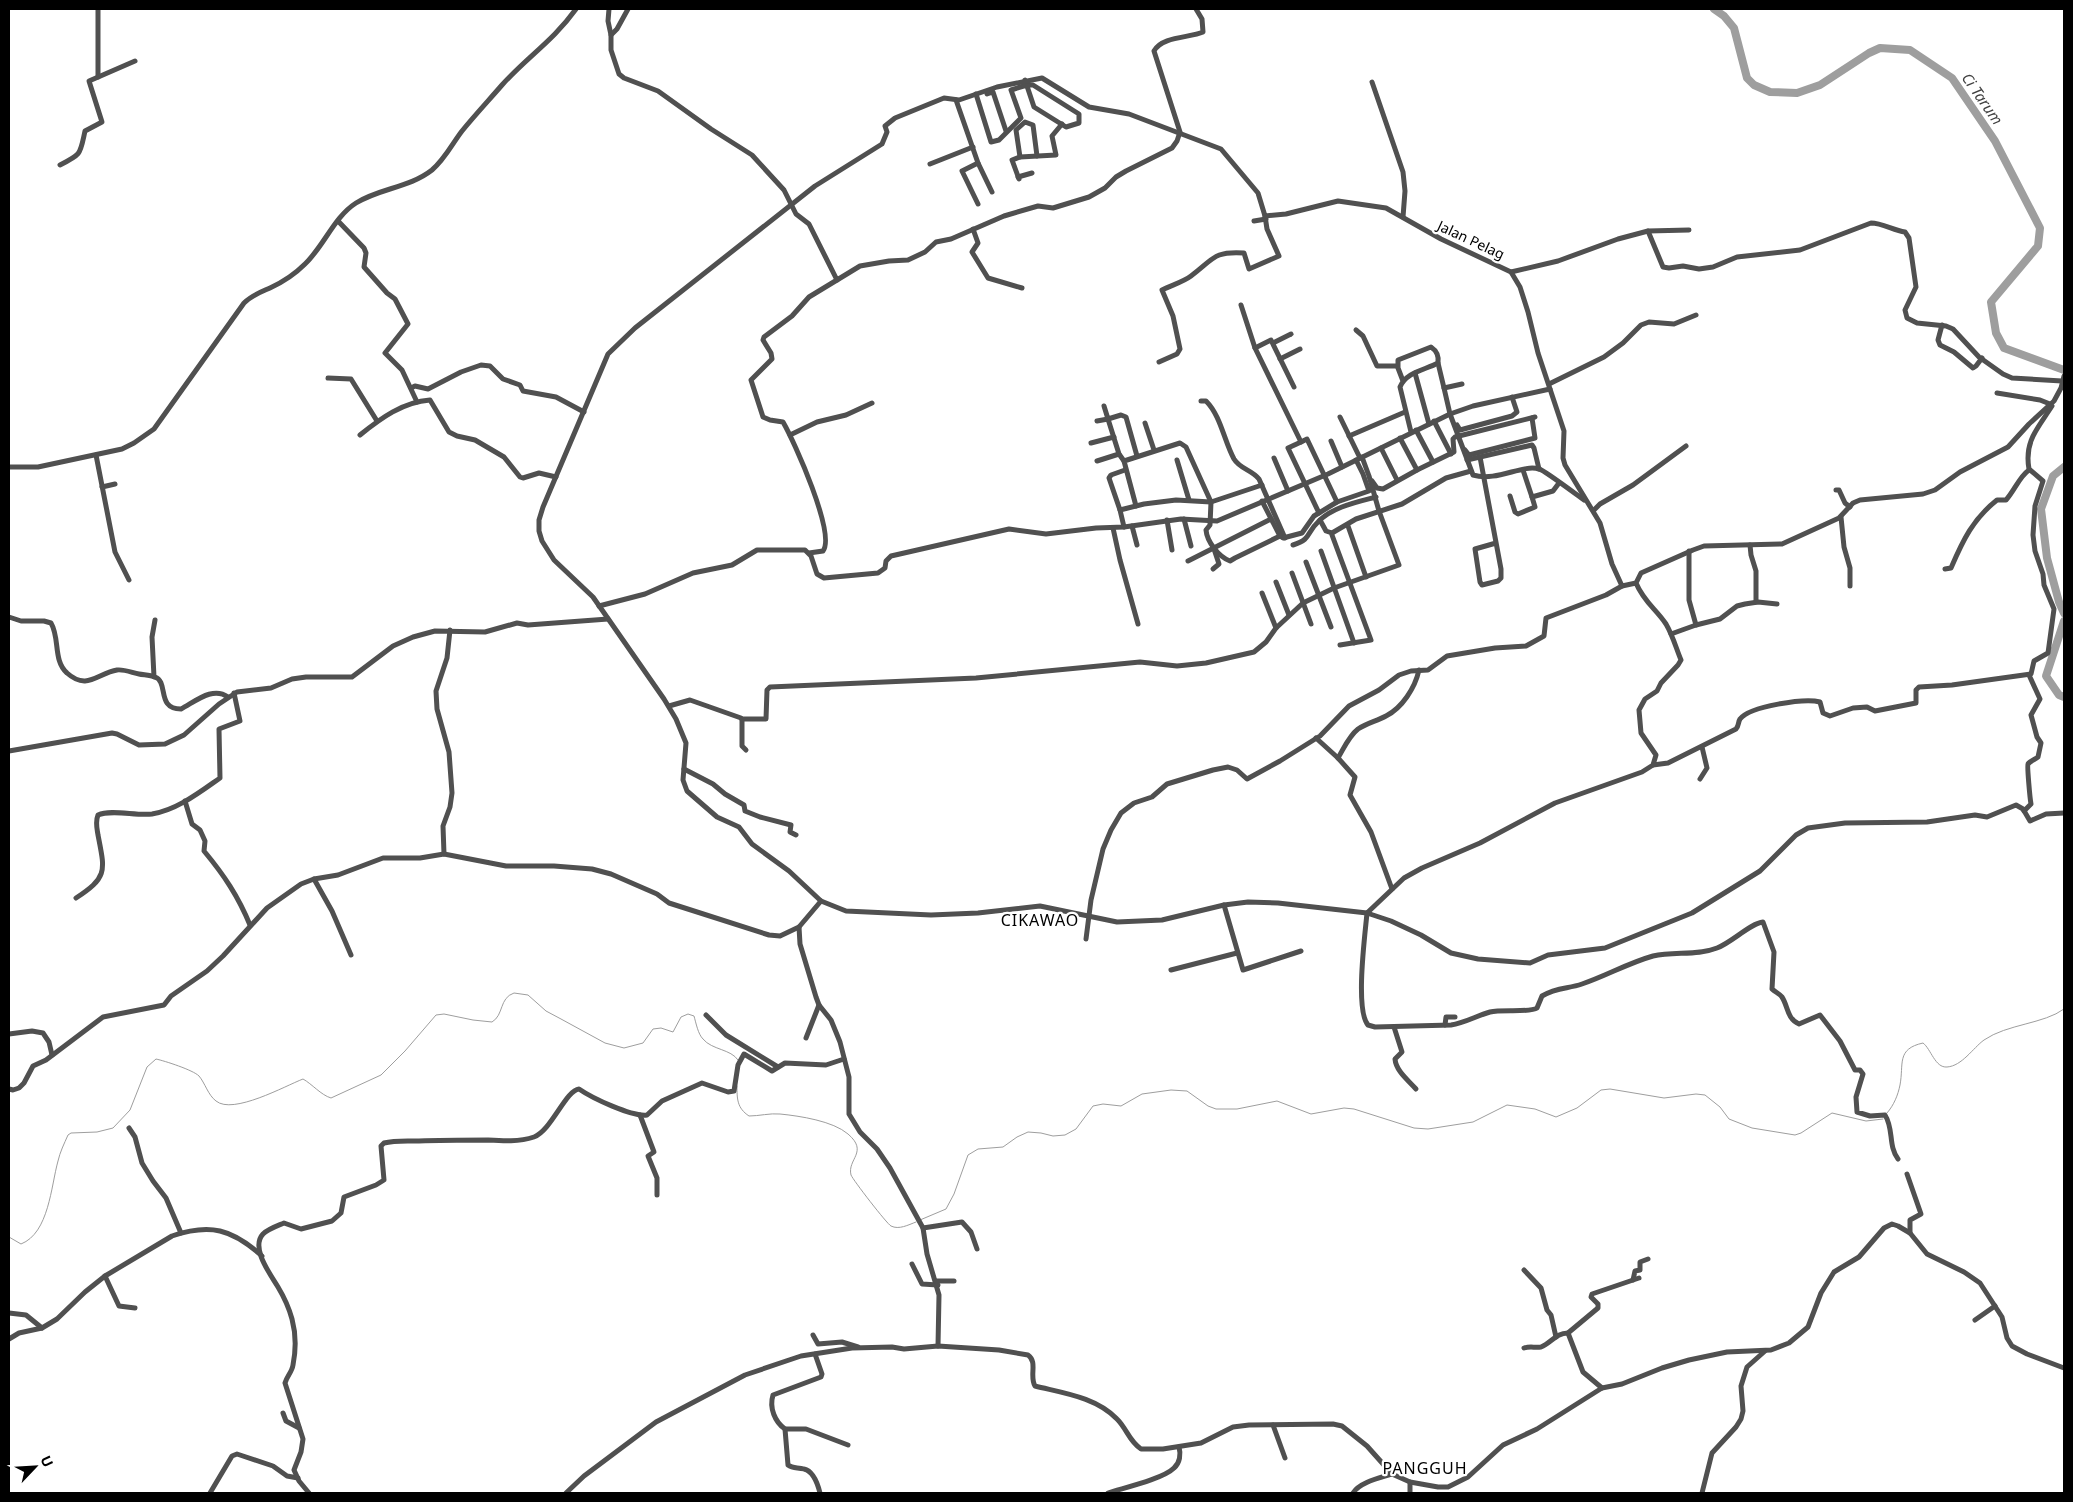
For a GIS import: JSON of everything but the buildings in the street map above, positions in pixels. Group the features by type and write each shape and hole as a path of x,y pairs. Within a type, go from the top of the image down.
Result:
{"street":[{"path":"98,9 98,77"},
{"path":"9,467 38,467 96,455 129,446 154,429 240,307 251,297 304,266 338,221 354,204 379,191 416,180 434,168 499,88 554,38 576,9"},
{"path":"609,9 608,21 612,55 621,76 658,91 710,129 752,155 784,190 798,216 809,224 837,280"},
{"path":"611,35 617,30 628,9"},
{"path":"599,606 645,594 693,574 732,565 757,550 803,550 809,553 824,550 823,526 810,479 783,422 763,417 752,385 752,378 772,359 763,338 792,316 808,297 860,266 889,260 900,262 908,260 925,252 936,242 952,239 973,228 1035,207 1050,208 1095,194 1105,188 1116,177 1172,148 1180,132 1154,51 1163,43 1204,32 1202,19 1196,9"},
{"path":"60,165 77,156 83,146 85,131 102,122 88,84 89,81 135,61"},
{"path":"1159,362 1177,354 1180,349 1173,316 1162,290 1189,278 1209,260 1222,253 1244,253 1248,269 1278,256 1267,229 1258,193 1224,151 1215,145 1129,114 1089,107 1042,78 956,100 941,99 892,120 885,126 887,132 882,144 831,174 635,328 611,350 593,386 539,520 541,536 554,560 593,598 669,706 685,739 684,784 689,795 717,817 738,827 752,844 789,871 821,901 846,911 931,915 1040,906 1117,922 1162,920 1224,905 1248,902 1278,903 1367,913 1421,935 1451,953 1478,959 1530,963 1548,955 1603,949 1692,913 1760,871 1796,835 1808,828 1845,823 1927,822 1975,815 1986,817 2016,805 2024,811 2030,821 2044,815 2064,813"},
{"path":"1026,82 1079,114 1078,123 1066,127 1034,107 1026,82"},
{"path":"976,95 991,142 999,140 1021,118 1011,90 1026,82"},
{"path":"1372,82 1402,172 1404,191 1402,217"},
{"path":"976,95 993,92 1006,131"},
{"path":"956,100 978,163 992,192"},
{"path":"1020,157 1016,130 1026,122 1033,125 1037,156"},
{"path":"1032,173 1018,178 1012,160 1020,157 1056,156 1052,136 1062,124"},
{"path":"930,164 973,147"},
{"path":"978,163 962,171 978,204"},
{"name":"Jalan Pelag","path":"1254,221 1338,200 1386,208 1441,239 1511,272 1520,287 1564,431 1563,458 1600,523 1612,564 1622,586"},
{"path":"338,221 364,248 366,253 364,267 386,293 395,299 408,324 385,353 402,370 411,388 412,395 418,402"},
{"path":"1648,232 1663,267 1683,266 1699,269 1713,267 1737,257 1800,250 1871,223 1904,232 1909,238 1916,287 1905,310 1907,318 1917,323 1942,325 1953,329 1982,358 2003,374 2018,380 2035,378 2063,379 2059,392 2030,441 2030,470 2043,481 2035,506 2034,546 2043,574 2044,585 2054,611 2048,653 2034,661 2033,672 2029,675 1952,685 1919,687 1916,689 1916,704 1875,711 1867,706 1853,708 1842,714 1830,716 1823,714 1820,702 1809,700 1786,702 1751,712 1741,718 1738,727 1668,763 1653,765 1642,772 1555,803 1480,843 1422,868 1404,878 1367,913 1362,967 1364,1018 1370,1026 1394,1028 1415,1025 1460,1024 1490,1012 1517,1009 1534,1010 1537,1008 1542,996 1555,990 1580,985 1612,970 1653,956 1680,952 1697,953 1715,949 1762,921 1774,951 1772,990 1782,997 1785,1007 1795,1022 1799,1024 1820,1015 1834,1035 1840,1040 1855,1070 1860,1070 1863,1074 1856,1098 1857,1112 1870,1116 1885,1115 1890,1125 1893,1151 1898,1159"},
{"path":"973,228 978,243 972,252 988,278 1022,288"},
{"path":"1511,272 1558,261 1618,239 1648,232 1689,230"},
{"path":"1241,305 1255,348 1301,442"},
{"path":"809,553 818,576 824,578 878,573 885,568 886,561 891,556 999,531 1013,529 1046,534 1096,528 1124,527 1167,520 1209,521 1220,519 1324,476 1451,413 1549,386 1604,357 1618,347 1641,324 1649,322 1674,324 1696,315"},
{"path":"1942,325 1938,340 1940,345 1954,352 1973,368 1982,358"},
{"path":"1356,330 1363,335 1377,366 1397,366"},
{"path":"1273,343 1291,334"},
{"path":"1255,348 1271,340 1294,387"},
{"path":"1340,417 1359,459 1370,478 1380,489 1451,454 1454,450 1453,438 1460,436 1533,418 1536,436 1530,440 1469,455 1465,451 1460,436 1451,413 1438,363 1438,354 1432,347 1398,360 1397,366 1403,381 1400,392 1405,412 1414,431 1434,462"},
{"path":"1280,359 1300,349"},
{"path":"1403,381 1438,363"},
{"path":"411,388 415,386 427,389 465,370 485,365 493,368 504,379 520,385 523,391 556,397 584,412"},
{"path":"1416,373 1431,422 1451,454"},
{"path":"328,378 351,379 377,421"},
{"path":"1444,388 1462,384"},
{"path":"1997,393 2052,402"},
{"path":"1451,413 1459,429 1464,430 1512,416 1517,412 1512,397"},
{"path":"360,435 392,412 418,402 430,400 449,432 475,440 504,457 520,477 523,478 539,473 556,476"},
{"path":"1201,401 1208,403 1212,409 1236,461 1255,474 1262,485 1271,519 1282,537"},
{"path":"1653,765 1656,755 1641,733 1639,710 1645,699 1657,691 1661,683 1681,660 1671,634 1663,620 1646,602 1636,583 1638,576 1642,572 1689,551 1709,546 1782,544 1841,517 1856,501 1865,498 1923,494 1933,491 1963,470 2006,449 2052,402"},
{"path":"790,436 817,422 846,415 872,403"},
{"path":"1104,406 1119,454 1124,461 1136,506"},
{"path":"1349,436 1405,412"},
{"path":"1097,422 1108,418 1125,416 1137,456"},
{"path":"1145,423 1154,450"},
{"path":"1460,436 1471,471 1475,476 1495,477 1523,470 1539,469 1587,502"},
{"path":"1091,444 1114,438"},
{"path":"1400,438 1417,470"},
{"path":"1319,513 1288,448 1307,439 1337,502"},
{"path":"1331,441 1342,467"},
{"path":"1124,461 1178,443 1186,447 1211,502 1210,526 1206,532 1208,540 1227,560 1230,560 1282,537 1302,533 1312,518 1319,513 1337,502 1369,491 1359,459"},
{"path":"1467,460 1532,445 1539,469"},
{"path":"1594,510 1600,504 1658,468 1686,446"},
{"path":"1381,448 1397,480"},
{"path":"1097,461 1119,454"},
{"path":"96,455 114,552 129,580"},
{"path":"1480,457 1485,477 1496,543 1501,578 1498,581 1484,585 1479,580 1475,549 1496,543"},
{"path":"1274,458 1288,491"},
{"path":"1177,460 1189,500"},
{"path":"1124,527 1110,477 1112,474 1125,470"},
{"path":"1510,496 1515,512 1518,514 1535,507 1523,470"},
{"path":"1945,568 1952,568 1975,521 1997,500 2006,500 2015,489 2022,475 2030,470"},
{"path":"1320,520 1326,531 1330,533 1356,519 1402,504 1446,478 1471,471"},
{"path":"669,706 690,700 742,719 766,719 768,690 770,687 976,678 1140,662 1177,666 1206,663 1254,652 1303,603 1334,588 1399,565 1379,512 1370,478"},
{"path":"1532,497 1553,491 1559,483"},
{"path":"102,487 115,484"},
{"path":"1120,510 1136,506 1189,500 1211,502 1262,485"},
{"path":"1836,490 1839,490 1845,503 1850,507"},
{"path":"1292,545 1308,538 1320,520 1340,508 1376,497"},
{"path":"1265,500 1282,537"},
{"path":"1841,517 1845,555 1850,568 1850,586"},
{"path":"1184,519 1191,546"},
{"path":"1188,562 1271,519"},
{"path":"1167,520 1172,550"},
{"path":"1132,526 1137,545"},
{"path":"1348,526 1366,577"},
{"path":"1113,528 1138,624"},
{"path":"1332,534 1371,640 1340,645"},
{"path":"1750,545 1756,571 1756,602"},
{"path":"1214,548 1219,562 1214,569"},
{"path":"1321,551 1354,643"},
{"path":"1689,551 1689,600 1696,625"},
{"path":"1306,562 1331,627"},
{"path":"1292,573 1312,624"},
{"path":"1472,580 1479,580"},
{"path":"1276,582 1289,615"},
{"path":"1086,939 1090,900 1103,849 1114,824 1130,806 1152,797 1168,784 1225,767 1237,770 1247,779 1316,738 1329,728 1349,706 1379,690 1399,675 1419,670 1428,670 1446,656 1492,648 1529,645 1545,635 1544,621 1546,618 1606,595 1622,586 1636,583"},
{"path":"1262,593 1276,628"},
{"path":"1671,634 1720,619 1737,606 1756,602 1777,604"},
{"path":"9,617 21,621 44,621 50,624 53,629 62,668 74,678 91,681 117,670 154,677 160,683 165,700 169,705 177,709 217,692 228,697"},
{"path":"9,751 112,733 126,737 138,745 165,744 184,735 234,694 271,688 306,677 352,677 393,646 405,640 435,631 480,632 517,623 528,625 608,619"},
{"path":"154,677 152,637 155,620"},
{"path":"444,854 443,826 452,793 449,752 437,709 436,691 447,658 450,630"},
{"path":"1338,758 1354,733 1364,726 1387,716 1396,709 1413,688 1419,670"},
{"path":"2024,811 2030,804 2027,767 2029,763 2038,758 2041,745 2031,715 2040,699 2029,675"},
{"path":"76,898 92,888 101,877 102,854 96,824 98,815 108,812 118,814 150,814 163,811 185,801 221,777 219,729 240,721 234,694"},
{"path":"742,719 742,746 746,750"},
{"path":"1316,738 1338,758 1355,778 1350,795 1371,832 1392,889"},
{"path":"1700,779 1707,768 1702,746"},
{"path":"684,769 713,784 744,805 745,811 760,818 791,825 790,833 796,835"},
{"path":"185,801 192,824 200,830 204,841 204,851 219,868 233,889 250,925"},
{"path":"9,1089 19,1088 24,1084 33,1066 52,1055 107,1016 164,1005 171,996 207,971 250,925 276,901 301,884 314,879 338,875 383,858 420,858 444,854 506,866 554,866 592,869 611,874 657,894 669,903 780,936 798,927 821,901"},
{"path":"314,879 332,911 351,955"},
{"path":"1224,905 1243,970 1301,951"},
{"path":"798,927 800,944 819,1005 831,1020 837,1032 849,1077 847,1104 849,1114 860,1132 877,1149 890,1168 923,1228 927,1254 937,1283 940,1315 938,1346"},
{"path":"1171,970 1237,953"},
{"path":"806,1038 819,1005"},
{"path":"706,1014 726,1035 778,1067"},
{"path":"1445,1025 1446,1017 1455,1017"},
{"path":"1394,1028 1402,1052 1395,1059 1396,1064 1400,1072 1416,1089"},
{"path":"9,1034 32,1031 43,1032 49,1042 52,1055"},
{"path":"309,1493 294,1470 301,1452 303,1439 285,1383 293,1367 295,1349 292,1320 289,1308 278,1286 266,1271 260,1238 265,1232 284,1222 302,1229 332,1221 341,1213 344,1197 383,1183 385,1179 381,1146 384,1143 528,1139 542,1133 547,1124 561,1109 570,1093 575,1089 579,1089 589,1096 608,1104 640,1115 647,1115 662,1101 702,1084 728,1092 734,1090 738,1065 742,1056 747,1054 772,1071 785,1063 826,1065 844,1059"},
{"path":"640,1115 654,1152 648,1156 657,1178 656,1195"},
{"path":"129,1128 135,1137 142,1163 166,1198 181,1233"},
{"path":"1908,1174 1921,1214 1910,1220 1910,1233"},
{"path":"923,1228 962,1222 971,1232 977,1249"},
{"path":"566,1493 584,1476 656,1422 745,1375 801,1356 861,1348 892,1347 904,1349 938,1346 999,1350 1028,1355 1033,1362 1033,1383 1035,1386 1066,1393 1100,1405 1118,1420 1128,1437 1142,1449 1179,1447 1201,1443 1233,1427 1249,1425 1339,1425 1367,1446 1392,1474 1410,1482 1441,1488 1448,1487 1468,1477 1503,1445 1537,1429 1602,1388 1622,1384 1662,1368 1697,1358 1745,1350 1766,1351 1784,1346 1808,1327 1821,1293 1831,1275 1837,1269 1859,1257 1885,1226 1896,1225 1910,1233 1927,1254 1979,1282 2003,1320 2007,1338 2012,1346 2027,1354 2064,1368"},
{"path":"9,1339 19,1333 42,1328 57,1319 105,1276 172,1236 181,1233 213,1228 240,1239 262,1257"},
{"path":"1524,1348 1531,1346 1540,1347 1563,1333 1568,1333 1598,1308 1598,1304 1591,1297 1592,1294 1636,1279 1635,1271 1640,1270 1640,1262 1648,1259"},
{"path":"912,1264 922,1284 954,1281"},
{"path":"1524,1270 1541,1288 1547,1310 1552,1316 1556,1337"},
{"path":"105,1276 119,1306 135,1308"},
{"path":"1975,1320 1995,1306"},
{"path":"9,1313 26,1315 42,1328"},
{"path":"1568,1333 1583,1372 1602,1388"},
{"path":"813,1335 819,1344 842,1342 861,1348"},
{"path":"1702,1493 1712,1453 1741,1419 1743,1411 1741,1386 1747,1367 1766,1351"},
{"path":"815,1354 822,1374 821,1377 772,1396 774,1416 785,1429 788,1465 791,1468 806,1469 810,1472 820,1493"},
{"path":"283,1413 286,1421 299,1428"},
{"path":"1273,1425 1285,1458"},
{"path":"785,1429 806,1429 848,1445"},
{"path":"1108,1493 1160,1476 1173,1469 1180,1455 1179,1447"},
{"path":"210,1493 232,1456 237,1454 273,1466 287,1476 298,1478"},
{"path":"1353,1493 1356,1488 1364,1484 1392,1474"},
{"path":"1410,1482 1410,1493"}],"waterway":[{"name":"Ci Tarum","path":"1714,9 1724,16 1734,28 1747,78 1754,85 1770,92 1797,93 1820,85 1869,53 1880,48 1910,50 1952,78 1995,141 2040,228 2038,246 1991,302 1996,333 2004,348 2064,370"},
{"name":"Ci Tarum","path":"2064,467 2053,476 2041,509 2047,558 2059,602 2064,613"},
{"name":"Ci Tarum","path":"2064,621 2046,676 2059,695 2064,697"},
{"path":"9,1237 21,1244 38,1230 47,1208 59,1158 68,1135 71,1133 97,1132 113,1128 130,1110 147,1067 156,1059 179,1066 196,1074 213,1098 224,1104 246,1102 259,1098 303,1079 331,1098 381,1075 436,1015 444,1014 492,1022 496,1019 509,995 514,993 528,995 546,1011 605,1043 624,1048 643,1043 653,1029 661,1028 673,1032 681,1017 688,1014 694,1016 697,1028 707,1043 735,1056 738,1060"},
{"path":"1887,1113 1894,1103 1898,1092 1905,1053 1914,1046 1923,1043 1939,1065 1943,1067 1952,1066 1993,1035 2046,1018 2064,1009"},
{"path":"737,1086 739,1103 742,1110 749,1116 788,1115 825,1122 842,1129 854,1140 857,1146 851,1175 870,1202 891,1226 907,1226 916,1222"},
{"path":"920,1220 946,1209 954,1194 968,1155 978,1149 1003,1147 1028,1132 1053,1136 1065,1135 1076,1129 1093,1106 1103,1104 1121,1106 1142,1094 1171,1090 1187,1091 1208,1106 1216,1109 1237,1109 1277,1101 1311,1114 1344,1108 1354,1109 1414,1128 1428,1129 1473,1122 1507,1105 1535,1109 1556,1117 1577,1108 1601,1090 1610,1089 1664,1098 1696,1094 1705,1095 1720,1107 1729,1119 1752,1128 1795,1135 1832,1113 1866,1121 1883,1119"}],"district":[{"name":"CIKAWAO","path":"1040,920"},
{"name":"PANGGUH","path":"1425,1468"}]}
